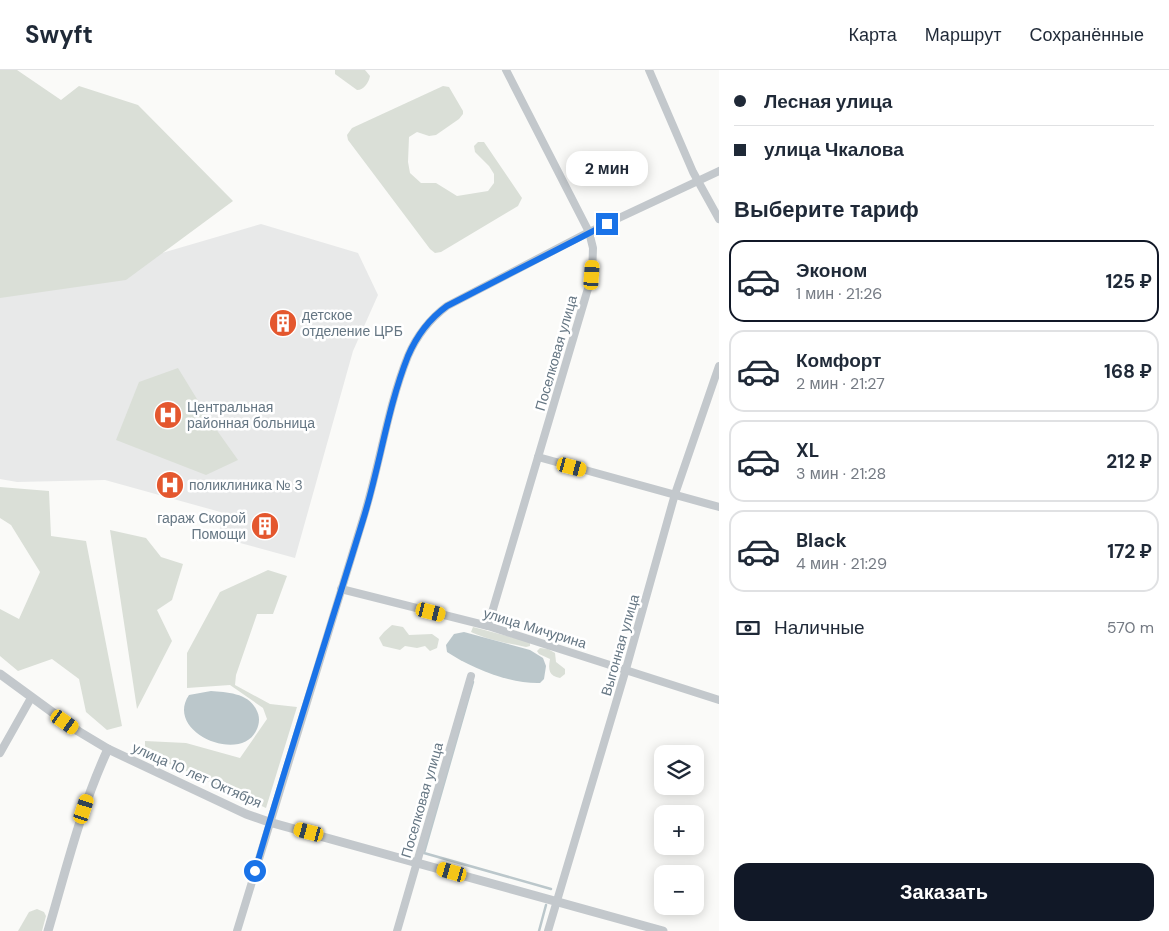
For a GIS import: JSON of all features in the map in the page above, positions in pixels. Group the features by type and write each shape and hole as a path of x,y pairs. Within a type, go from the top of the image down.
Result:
{"street":[{"name":"Поселковая улица","path":"488,626 592,275 593,248 589,232 506,70"},
{"path":"649,70 697,181 719,219"},
{"path":"237,931 364,518 393,398 409,354 418,338 431,318 447,306 589,232 719,171"},
{"name":"Выгонная улица","path":"548,931 626,669 675,494 719,366"},
{"path":"538,457 719,507"},
{"name":"улица Мичурина","path":"341,589 488,626 719,700"},
{"name":"улица 10 лет Октября","path":"0,674 78,731 108,749 246,814 663,931"},
{"name":"Поселковая улица","path":"397,931 471,676"},
{"path":"0,753 31,698"},
{"path":"48,931 88,797 108,749"}],"shaded area":[{"path":"0,70 17,70 61,100 79,86 138,105 233,201 126,280 0,298"},
{"path":"335,70 365,70 370,76 369,81 362,89 357,90 335,74"},
{"path":"443,86 449,87 463,114 436,135 429,136 417,132 409,137 408,162 410,173 421,183 436,183 457,196 488,191 494,183 494,174 475,152 474,146 478,142 484,142 522,198 518,206 441,252 435,253 430,249 348,140 347,135 352,128"},
{"name":"Центральная районная больница","path":"261,224 358,253 378,295 353,351 295,558 218,537 224,513 105,480 17,482 0,479 0,284 138,260"},
{"path":"178,368 211,422 238,460 206,475 116,440 139,382"},
{"path":"0,487 49,491 51,536 86,541 122,726 107,730 86,712 79,679 52,659 18,671 0,656 0,609 19,619 40,572 11,525 0,518"},
{"path":"110,530 146,538 161,557 183,564 172,600 157,610 172,641 137,709"},
{"path":"268,570 287,576 273,614 257,614 236,675 235,685 270,704 297,707 266,808 145,754 145,741 186,743 240,758 267,719 263,708 230,685 187,688 187,653 220,592"},
{"path":"392,625 403,627 409,635 432,634 439,639 437,648 430,651 425,646 417,648 405,646 400,650 383,646 379,638"},
{"path":"473,627 530,642 530,646 526,647 484,637 471,632"},
{"path":"464,632 530,650 543,658 546,666 544,679 540,683 528,683 504,678 467,664 447,652 446,645 454,634"},
{"path":"540,648 548,649 555,653 556,662 565,669 565,674 560,678 551,674 549,669 550,659 539,654 537,651"},
{"path":"211,691 236,694 248,700 256,709 259,722 256,731 248,740 235,744 221,744 207,739 195,731 187,721 184,709 189,695"},
{"path":"37,909 44,912 46,916 42,931 18,931 29,912"}],"waterway":[{"path":"473,682 424,853 551,889"},
{"path":"539,931 546,905"}],"place":[{"name":"детское отделение ЦРБ","path":"283,323"},
{"name":"Центральная районная больница","path":"168,415"},
{"name":"поликлиника № 3","path":"170,485"},
{"name":"гараж Скорой Помощи","path":"265,526"}],"route":[{"path":"255,871 364,518 393,398 409,354 431,318 447,306 607,224"}]}
